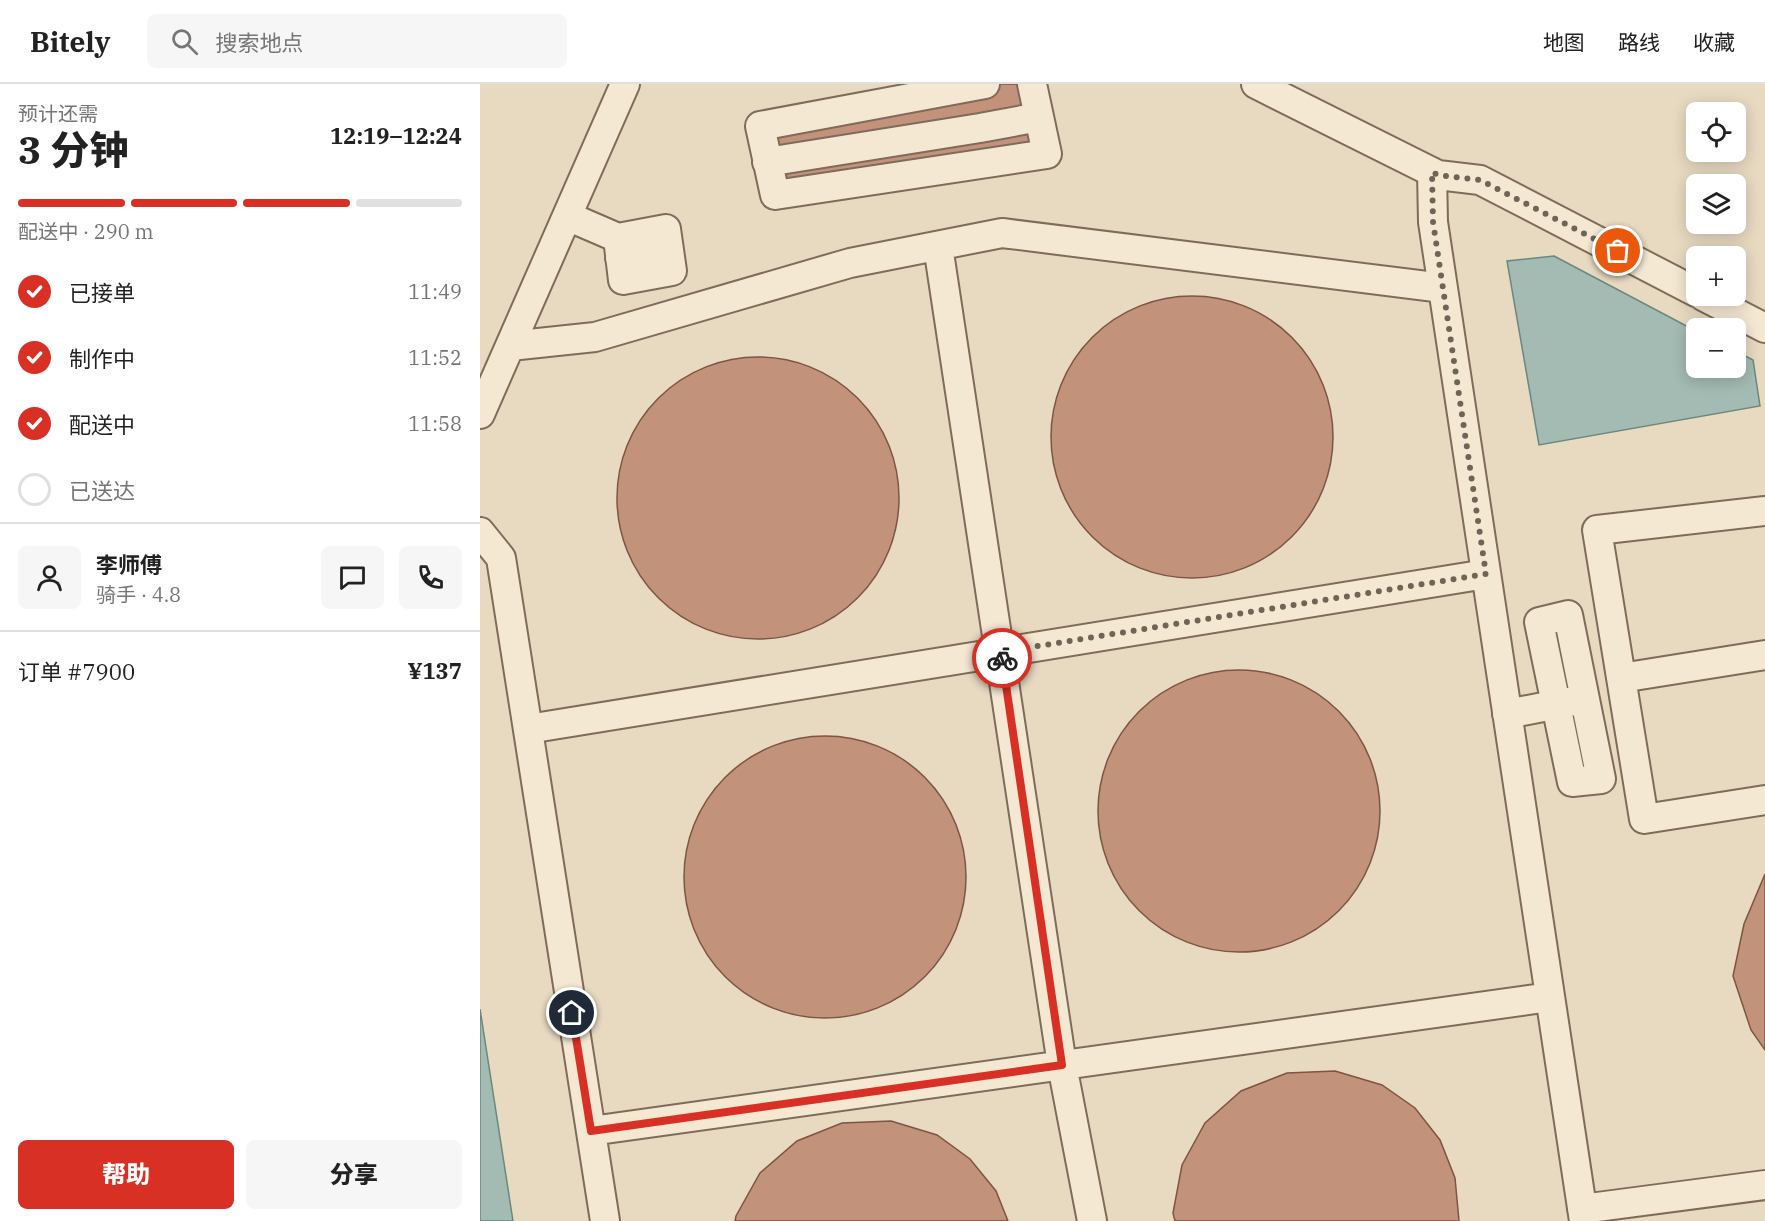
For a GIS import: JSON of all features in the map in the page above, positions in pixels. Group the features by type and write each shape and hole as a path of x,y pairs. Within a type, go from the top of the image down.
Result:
{"street":[{"path":"480,414 626,84"},
{"path":"987,163 980,128 979,85 760,126 775,195 1047,154 1032,84"},
{"path":"1256,84 1438,175 1480,180 1686,287"},
{"path":"898,100 908,175"},
{"path":"828,113 838,185"},
{"path":"767,162 833,153 1039,117"},
{"path":"1432,172 1433,222 1583,1215 1765,1185"},
{"path":"567,216 640,252"},
{"path":"510,346 595,338 850,262 1002,233 1443,288"},
{"path":"938,246 1062,1065 1092,1221"},
{"path":"1722,306 1765,328"},
{"path":"1765,511 1597,530 1644,819 1765,800"},
{"path":"480,532 501,558 605,1221"},
{"path":"528,729 1486,574"},
{"path":"1552,619 1539,622 1560,652 1580,748 1601,779 1585,781"},
{"path":"1621,678 1765,655"},
{"path":"1507,714 1570,701"},
{"path":"591,1131 1550,997"}],"shaded area":[{"path":"1554,256 1686,326 1686,378 1746,378 1746,356 1753,360 1760,406 1539,445 1507,261"},
{"path":"480,1009 513,1221 480,1221"}],"building":[{"path":"948,84 1038,84 1053,160 766,204 747,120"},
{"path":"1206,296 1220,298 1259,312 1292,337 1310,358 1323,383 1331,409 1333,437 1331,465 1323,491 1310,516 1292,537 1271,555 1246,568 1220,576 1178,578 1164,576 1125,562 1102,546 1083,527 1067,504 1053,465 1051,423 1053,409 1067,370 1083,347 1102,328 1125,312 1164,298"},
{"path":"772,357 786,359 825,373 858,398 876,419 889,444 897,470 899,498 897,526 889,552 876,577 858,598 837,616 812,629 786,637 744,639 730,637 691,623 668,607 649,588 633,565 619,526 617,484 619,470 633,431 649,408 668,389 691,373 730,359"},
{"path":"1253,670 1267,672 1306,686 1339,711 1357,732 1370,757 1378,783 1380,811 1378,839 1370,865 1357,890 1339,911 1318,929 1293,942 1267,950 1225,952 1211,950 1172,936 1149,920 1130,901 1114,878 1100,839 1098,797 1100,783 1114,744 1130,721 1149,702 1172,686 1211,672"},
{"path":"839,736 853,738 892,752 925,777 943,798 956,823 964,849 966,877 964,905 956,931 943,956 925,977 904,995 879,1008 853,1016 811,1018 797,1016 758,1002 735,986 716,967 700,944 686,905 684,863 686,849 700,810 716,787 735,768 758,752 797,738"},
{"path":"1765,874 1765,1050 1751,1030 1733,976 1744,924"},
{"path":"1335,1071 1382,1085 1415,1108 1440,1140 1455,1178 1459,1221 1175,1221 1173,1213 1182,1165 1205,1123 1241,1091 1287,1073"},
{"path":"891,1121 937,1135 970,1159 996,1191 1008,1221 735,1221 760,1173 797,1141 842,1123"}],"way so far":[{"path":"1002,658 1001,652 1486,574 1433,222 1432,172 1438,175 1480,180 1618,251"}],"route":[{"path":"572,1013 591,1131 1062,1065 1002,658"}]}
